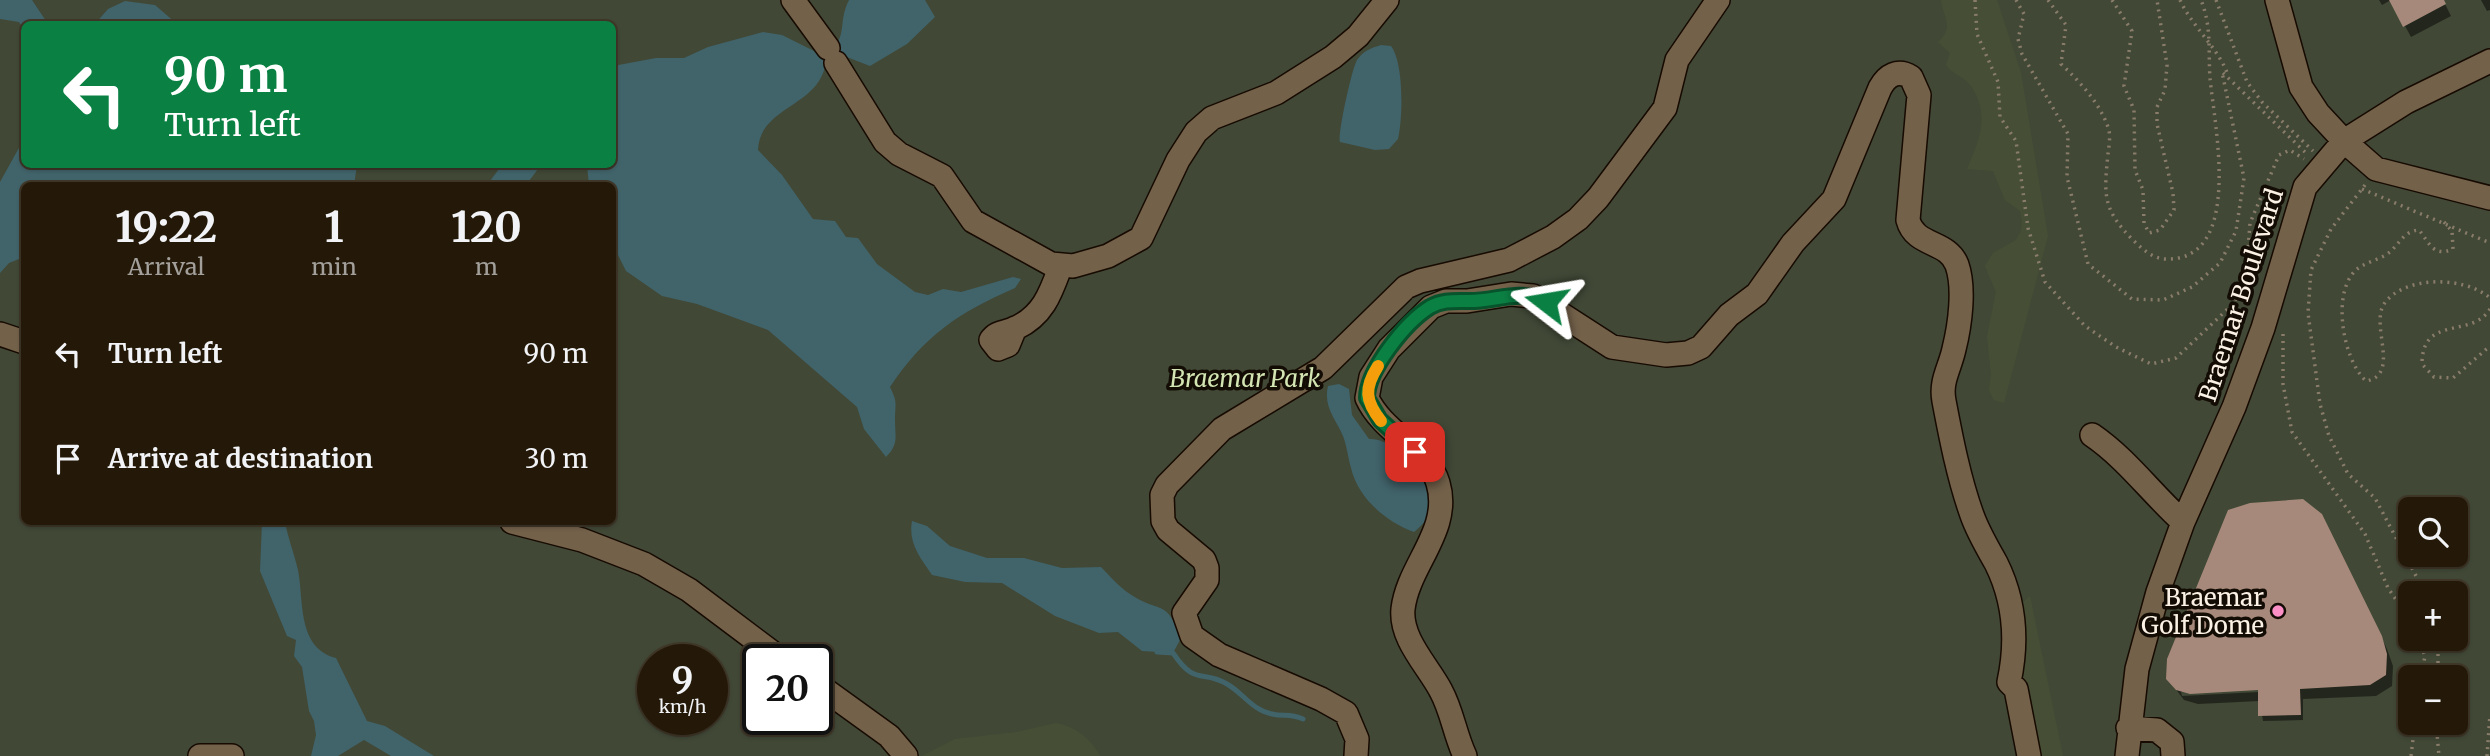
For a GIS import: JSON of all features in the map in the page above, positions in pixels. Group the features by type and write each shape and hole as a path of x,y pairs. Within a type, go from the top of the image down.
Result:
{"street":[{"path":"793,0 832,56 885,142 899,154 942,176 973,221 1044,261 1061,265 1097,260 1141,238 1178,160 1196,132 1212,118 1276,93 1333,57 1358,36 1387,0"},
{"path":"1356,756 1357,739 1346,713 1321,699 1219,655 1192,636 1184,612 1207,580 1207,568 1204,560 1168,530 1163,521 1162,495 1176,474 1222,429 1323,368 1406,287 1420,281 1509,260 1553,237 1578,219 1598,198 1665,108 1678,60 1717,0"},
{"path":"2277,0 2301,87 2319,113 2344,141 2376,169 2490,198"},
{"name":"Braemar Boulevard","path":"2127,756 2128,727 2137,668 2183,522 2234,407 2263,328 2305,187 2344,141 2406,102 2490,61"},
{"path":"1465,756 1441,691 1418,655 1403,620 1403,608 1438,523 1442,500 1438,480 1427,464 1380,420 1367,398 1371,377 1389,349 1430,307 1446,301 1467,301 1511,294 1533,296 1546,302 1612,347 1666,355 1689,353 1701,347 1729,315 1757,294 1793,243 1834,199 1880,88 1891,75 1900,73 1911,77 1919,95 1908,220 1918,238 1948,251 1959,274 1956,341 1943,378 1943,398 1971,512 2010,599 2015,629 2009,682 2016,690 2029,756"},
{"path":"1015,328 1045,306 1061,265"},
{"path":"0,334 21,341"},
{"path":"2092,435 2119,454 2153,495 2183,522"},
{"path":"524,525 582,540 644,564 690,590 761,644"},
{"path":"833,696 889,736 906,756"},
{"path":"2128,727 2157,730 2172,742 2173,756"},
{"path":"200,756 232,756"}],"path":[{"path":"1975,0 1977,34 1998,82 2000,117 2016,141 2028,228 2045,282 2085,326 2116,347 2151,364 2176,358 2193,346 2234,303 2246,276 2250,223 2279,155 2290,150 2322,167"},
{"path":"2016,0 2024,14 2018,39 2022,54 2068,134 2067,177 2088,264 2132,299 2163,300 2192,287 2220,263 2236,231 2244,177 2222,72 2260,111 2322,167"},
{"path":"2048,0 2066,25 2061,64 2095,102 2109,130 2104,190 2109,207 2123,230 2145,251 2163,259 2192,253 2209,236 2221,159 2210,75 2212,45 2193,26 2180,0"},
{"path":"2112,0 2132,31 2123,86 2134,110 2135,170 2143,190 2144,223 2149,233 2160,230 2174,210 2173,193 2157,124 2157,107 2165,90 2167,65 2157,0"},
{"path":"2201,0 2212,45 2229,77"},
{"path":"2217,0 2246,82 2262,102 2311,148 2322,167"},
{"path":"2419,581 2375,498 2348,474 2329,436 2319,404 2308,313 2311,270 2331,229 2362,189 2490,243"},
{"path":"2444,222 2452,231 2453,249 2437,252 2430,249 2422,233 2412,230 2388,253 2357,269 2349,278 2342,325 2347,346 2361,376 2366,381 2376,380 2380,374 2383,366 2380,317 2382,307 2400,289 2449,283 2485,293 2490,298"},
{"path":"2490,309 2479,320 2434,334 2425,344 2422,364 2434,376 2453,378 2490,346"},
{"path":"2283,333 2283,384 2292,432 2365,534 2388,588 2398,603"},
{"path":"2487,756 2490,715"},
{"path":"2411,756 2414,735"},
{"path":"2436,735 2439,756"}],"green space":[{"name":"Braemar Park","path":"0,0 2490,0 2490,756 0,756"},
{"path":"1941,0 1997,0 2021,73 2048,236 2004,403 1994,400 1989,390 1991,374 1987,336 1996,292 1985,266 1993,253 2016,240 2022,221 2020,211 2005,200 1993,171 1967,169 1979,138 1982,118 1971,86 1946,65 1950,53 1938,42 1947,27"},
{"path":"2030,596 2063,756 2029,756 2021,692 2021,604"},
{"path":"1056,723 1082,734 1100,756 922,756 955,739 1017,732"}],"water":[{"path":"0,0 32,0 46,21 21,21 21,25 19,22 0,19"},
{"path":"849,0 925,0 935,17 907,44 870,66 839,54 826,60 822,76 814,88 769,124 761,135 758,150 782,175 813,219 835,221 846,237 858,238 877,264 915,292 928,295 943,289 961,292 1013,277 1021,279 1015,288 976,307 944,327 903,369 890,387 896,403 895,440 886,457 864,429 857,407 768,330 697,304 662,296 626,271 616,251 616,182 589,182 587,168 616,168 616,65 656,58 684,58 708,47 763,32 782,35 822,55 837,44 840,38"},
{"path":"125,1 155,5 174,21 98,21 108,9"},
{"path":"1381,45 1391,46 1398,65 1401,118 1398,139 1389,149 1375,150 1340,142 1346,102 1357,60 1367,50"},
{"path":"21,139 21,168 357,168 354,182 21,182 21,258 9,263 0,273 0,182 20,146"},
{"path":"500,168 539,168 528,182 489,182"},
{"path":"1339,384 1349,389 1352,415 1369,439 1391,446 1418,473 1430,491 1430,511 1414,532 1393,522 1375,508 1360,489 1351,468 1343,436 1327,400 1328,386"},
{"path":"912,521 927,526 950,546 987,558 1024,558 1062,568 1101,567 1130,594 1167,612 1180,640 1173,653 1142,651 1118,632 1099,633 1055,616 1002,583 965,582 932,575 913,543"},
{"path":"262,525 286,525 298,570 305,622 314,644 323,653 336,658 367,721 385,726 434,756 391,756 364,740 338,756 311,756 316,735 302,667 294,656 296,640 287,636 260,571"}],"building":[{"path":"2389,0 2444,0 2446,4 2403,27"},
{"name":"Braemar Golf Dome","path":"2303,499 2322,514 2382,636 2387,654 2386,675 2370,685 2300,689 2301,715 2258,716 2258,690 2190,694 2176,690 2166,679 2167,659 2228,510 2250,503"}],"waterway":[{"path":"1157,652 1173,653 1193,674 1227,684 1265,712 1303,719"}],"slow traffic":[{"path":"1378,366 1367,386 1367,398 1381,421"}],"place":[{"name":"Braemar Golf Dome","path":"2278,611"}],"route":[{"path":"1415,452 1380,420 1367,398 1367,386 1371,377 1389,349 1430,307 1446,301 1486,299 1511,294 1533,296 1546,302"}]}
